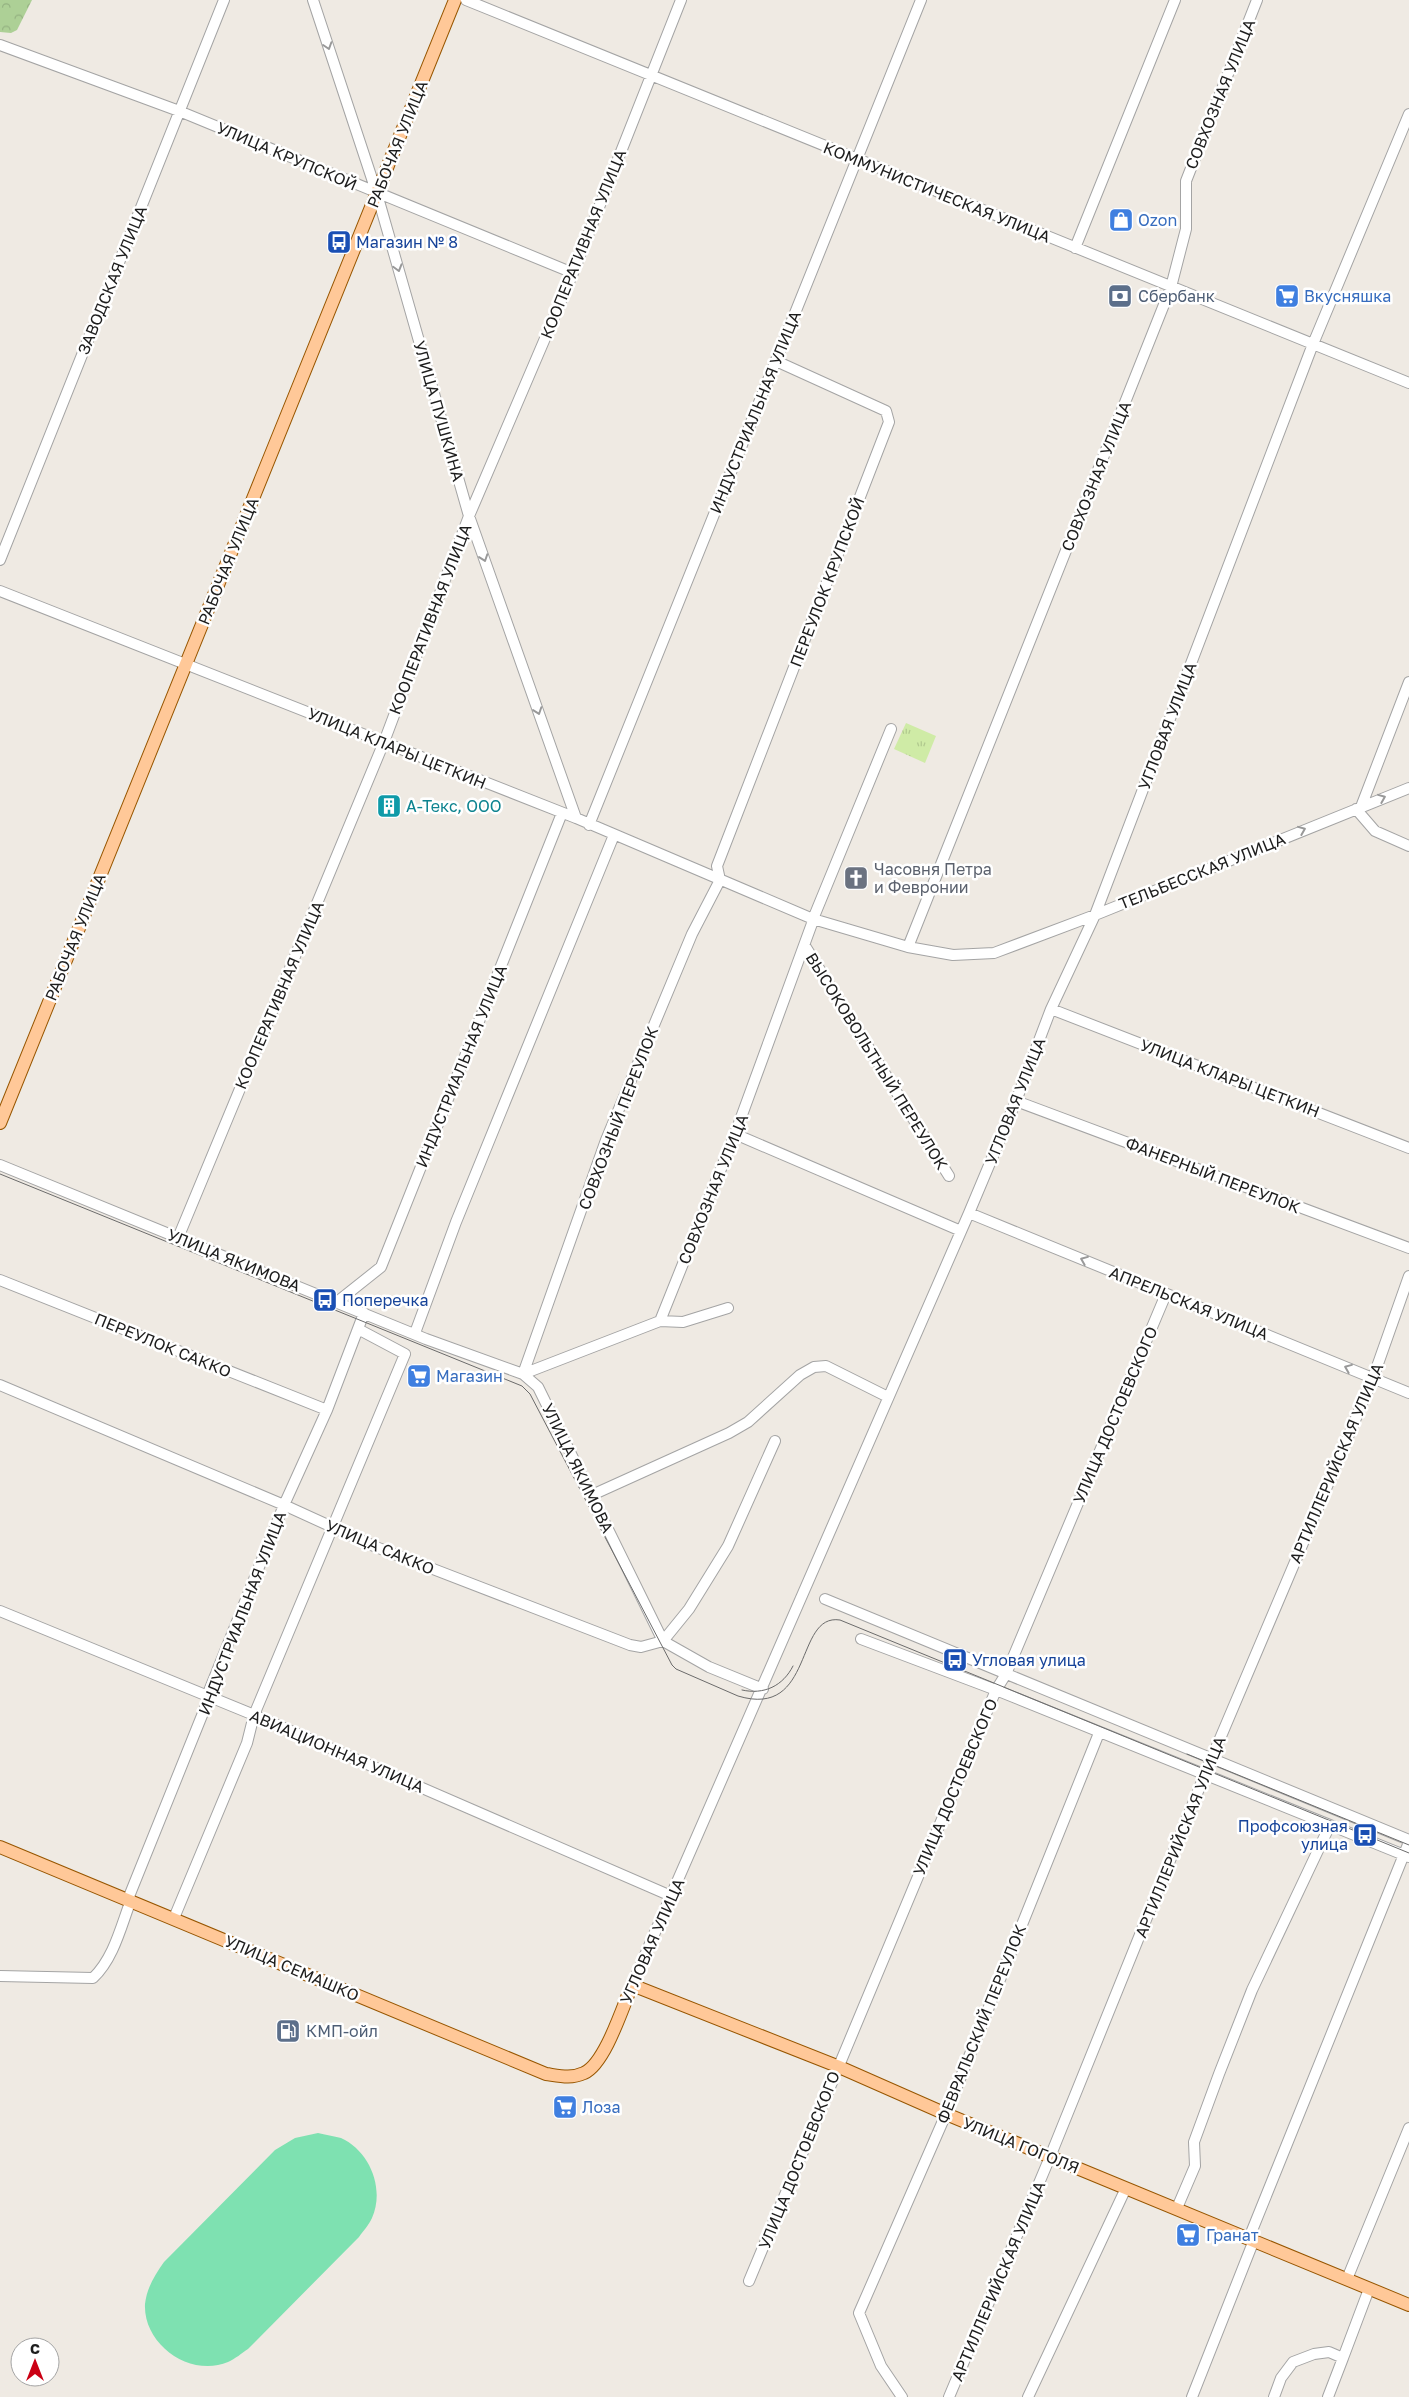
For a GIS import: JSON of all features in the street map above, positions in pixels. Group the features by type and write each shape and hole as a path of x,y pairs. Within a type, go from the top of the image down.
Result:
{"main road":[{"name":"РАБОЧАЯ УЛИЦА","path":"0,1122 455,0"},
{"name":"УЛИЦА СЕМАШКО","path":"0,1847 129,1899 546,2074 569,2078 586,2073"},
{"name":"УЛИЦА ГОГОЛЯ","path":"632,1985 837,2066 946,2114 1252,2239 1409,2306"},
{"name":"УГЛОВАЯ УЛИЦА","path":"586,2073 599,2060 632,1985"}],"street":[{"name":"ЗАВОДСКАЯ УЛИЦА","path":"0,560 224,0"},
{"name":"УЛИЦА ПУШКИНА","path":"313,0 377,194 470,516 576,818"},
{"name":"КОММУНИСТИЧЕСКАЯ УЛИЦА","path":"466,0 1409,383"},
{"name":"КООПЕРАТИВНАЯ УЛИЦА","path":"178,1238 384,742 470,516 573,273 681,0"},
{"name":"ИНДУСТРИАЛЬНАЯ УЛИЦА","path":"589,825 921,0"},
{"path":"1075,248 1175,0"},
{"name":"СОВХОЗНАЯ УЛИЦА","path":"908,947 1171,287 1186,229 1186,181 1257,0"},
{"name":"УЛИЦА КРУПСКОЙ","path":"0,45 179,112 573,273"},
{"name":"УГЛОВАЯ УЛИЦА","path":"632,1985 763,1689 969,1213 1016,1101 1051,1009 1095,915 1313,344 1409,114"},
{"name":"ПЕРЕУЛОК КРУПСКОЙ","path":"720,880 717,866 889,422 886,411 776,360"},
{"name":"УЛИЦА КЛАРЫ ЦЕТКИН","path":"0,591 576,818 814,918 908,947 953,955 994,953"},
{"path":"1409,682 1358,808 1375,831 1409,846"},
{"name":"СОВХОЗНАЯ УЛИЦА","path":"660,1320 735,1134 814,918 891,729"},
{"name":"ТЕЛЬБЕССКАЯ УЛИЦА","path":"994,953 1095,915 1409,788"},
{"name":"ИНДУСТРИАЛЬНАЯ УЛИЦА","path":"337,1302 381,1267 562,814"},
{"path":"415,1334 456,1222 614,835"},
{"name":"СОВХОЗНЫЙ ПЕРЕУЛОК","path":"523,1374 606,1140 692,934 720,880"},
{"name":"ВЫСОКОВОЛЬТНЫЙ ПЕРЕУЛОК","path":"805,946 949,1176"},
{"name":"УЛИЦА КЛАРЫ ЦЕТКИН","path":"1051,1009 1409,1148"},
{"name":"ФАНЕРНЫЙ ПЕРЕУЛОК","path":"1016,1101 1409,1248"},
{"path":"735,1134 961,1231"},
{"name":"УЛИЦА ЯКИМОВА","path":"0,1165 415,1334 523,1374 538,1387 663,1641"},
{"name":"АПРЕЛЬСКАЯ УЛИЦА","path":"969,1213 1409,1393"},
{"name":"АРТИЛЛЕРИЙСКАЯ УЛИЦА","path":"949,2397 1050,2157 1205,1774 1373,1378 1409,1276"},
{"name":"ПЕРЕУЛОК САККО","path":"0,1280 327,1410"},
{"name":"УЛИЦА ДОСТОЕВСКОГО","path":"748,2282 996,1690 1006,1674 1166,1294"},
{"path":"523,1374 660,1320 683,1322 728,1308"},
{"name":"ИНДУСТРИАЛЬНАЯ УЛИЦА","path":"0,1976 93,1978 109,1958 129,1899 207,1703 207,1696 284,1505 327,1410 364,1313"},
{"path":"174,1918 247,1743 254,1716 405,1354 358,1329"},
{"path":"592,1495 729,1433 748,1422 800,1375 814,1367 826,1366 888,1397"},
{"name":"УЛИЦА САККО","path":"0,1385 451,1577 630,1645 641,1648 663,1641"},
{"path":"763,1689 709,1667 663,1641 688,1609 728,1546 776,1441"},
{"path":"825,1599 1409,1841 1406,1856 1252,2239 1192,2397"},
{"name":"АВИАЦИОННАЯ УЛИЦА","path":"0,1611 207,1696 672,1896"},
{"path":"861,1639 996,1690 1406,1856"},
{"name":"ФЕВРАЛЬСКИЙ ПЕРЕУЛОК","path":"902,2397 881,2366 859,2313 946,2114 1099,1733"},
{"path":"1176,2208 1195,2166 1194,2142 1218,2074 1252,1990 1330,1825"},
{"path":"1347,2279 1409,2128"},
{"path":"1028,2397 1126,2188"},
{"path":"1328,2397 1369,2289"},
{"path":"1274,2397 1281,2378 1293,2362 1314,2354 1329,2352 1343,2358"}],"green space":[{"path":"0,0 32,0 17,30 11,33 0,32"},
{"path":"906,723 936,736 925,763 894,749"},
{"path":"318,2133 341,2138 351,2144 367,2161 376,2183 377,2195 376,2207 369,2223 359,2237 248,2349 236,2358 214,2366 199,2365 185,2361 172,2354 161,2345 152,2333 146,2319 145,2304 148,2292 164,2262 275,2150 295,2138"}],"tram line":[{"path":"0,1174 522,1386 530,1394 672,1665 676,1669 738,1696 763,1699 780,1693 792,1680 815,1632 826,1622 840,1620 1409,1853"},
{"path":"742,1690 758,1691 772,1687 784,1679 793,1666"},
{"path":"1187,1754 1409,1845"}],"place":[{"name":"Ozon","path":"1121,220"},
{"name":"Магазин № 8","path":"339,242"},
{"name":"Сбербанк","path":"1120,296"},
{"name":"Вкусняшка","path":"1287,296"},
{"name":"А-Текс, ООО","path":"389,806"},
{"name":"Часовня Петра и Февронии","path":"856,878"},
{"name":"Поперечка","path":"325,1300"},
{"name":"Магазин","path":"419,1376"},
{"name":"Угловая улица","path":"955,1660"},
{"name":"Профсоюзная улица","path":"1365,1835"},
{"name":"КМП-ойл","path":"288,2031"},
{"name":"Лоза","path":"565,2107"},
{"name":"Гранат","path":"1188,2235"}]}
